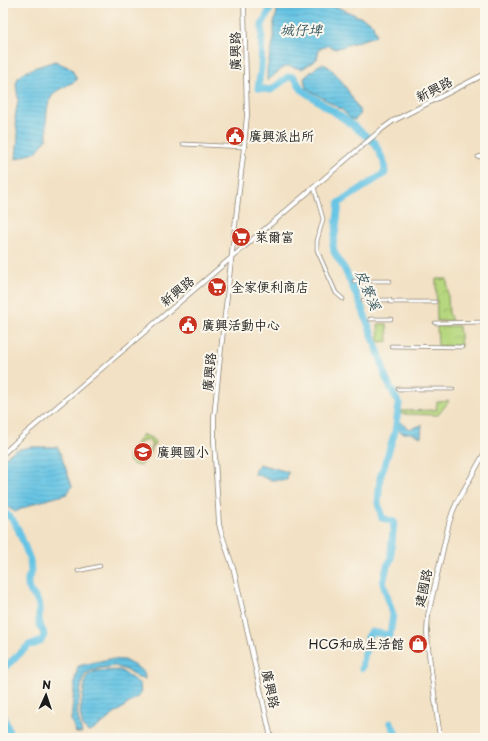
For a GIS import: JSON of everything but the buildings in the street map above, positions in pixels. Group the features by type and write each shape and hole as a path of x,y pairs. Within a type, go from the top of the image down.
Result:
{"street":[{"name":"廣興路","path":"244,3 247,115 219,367 214,417 214,441 219,524 234,571 271,738"},
{"name":"新興路","path":"3,454 382,129 485,74"},
{"path":"183,144 244,147"},
{"path":"478,157 485,155"},
{"path":"314,187 323,219 317,241 317,250 336,293 344,299"},
{"path":"354,281 390,281"},
{"path":"363,300 435,302"},
{"path":"370,319 391,319"},
{"path":"435,323 485,322"},
{"path":"391,346 462,347"},
{"path":"398,389 453,389"},
{"name":"建國路","path":"440,738 428,647 428,615 453,511 485,452"},
{"path":"78,571 100,566"}],"green space":[{"path":"436,279 447,279 449,314 452,320 437,321"},
{"path":"378,324 387,324 388,341 379,342"},
{"path":"437,326 459,326 461,346 438,346"},
{"path":"449,401 438,415 401,414 401,411 436,410 437,402"},
{"path":"143,434 154,441 155,443 142,465 137,466 133,464 128,456","holes":["143,440 149,440 152,446 144,459 136,462 133,459 133,454"]}],"water":[{"name":"城仔埤","path":"275,3 328,3 369,21 373,25 376,34 375,36 335,49 329,45 319,49 317,59 302,69 288,66 283,68 267,81 267,69 274,39 274,22 277,12"},
{"path":"55,61 72,69 77,80 57,91 50,101 46,120 47,139 36,152 16,159 18,136 15,118 18,100 16,84 18,78 23,73"},
{"name":"城仔埤","path":"323,64 334,72 339,78 361,113 355,120 351,119 342,110 306,88 304,78 319,65"},
{"path":"400,422 409,429 422,425 421,437 411,433 402,433 398,429"},
{"path":"30,447 58,447 72,486 67,494 35,503 15,512 3,504 3,459 15,450"},
{"path":"259,464 288,472 287,480 270,480 254,474"},
{"path":"109,659 124,660 135,666 144,672 145,679 138,678 131,672 115,666 96,669 85,674 82,682 77,713 82,733 76,733 71,720 75,679 78,666"},
{"path":"120,670 140,684 141,694 92,731 88,732 83,727 80,713 86,677 95,671"}],"waterway":[{"name":"皮寮溪","path":"266,3 270,9 262,25 261,68 258,88 271,90 288,77 294,77 302,90 346,120 375,143 384,162 385,173 339,203 333,245 334,252 345,270 362,308 380,357 386,379 399,404 395,432 380,478 378,503 382,518 394,522 391,559 387,566 383,583 393,615 390,635 371,632 368,637 362,668"},
{"path":"3,511 12,519 18,529 30,560 31,572 28,579 28,585 29,590 39,604 39,625 44,635 41,641 29,645 3,669"},
{"path":"3,715 10,738"},
{"name":"皮寮溪","path":"391,723 398,738"}],"place":[{"name":"廣興派出所","path":"235,136"},
{"name":"萊爾富","path":"241,237"},
{"name":"全家便利商店","path":"217,287"},
{"name":"廣興活動中心","path":"188,325"},
{"name":"廣興國小","path":"143,452"},
{"name":"HCG和成生活館","path":"418,644"}]}
